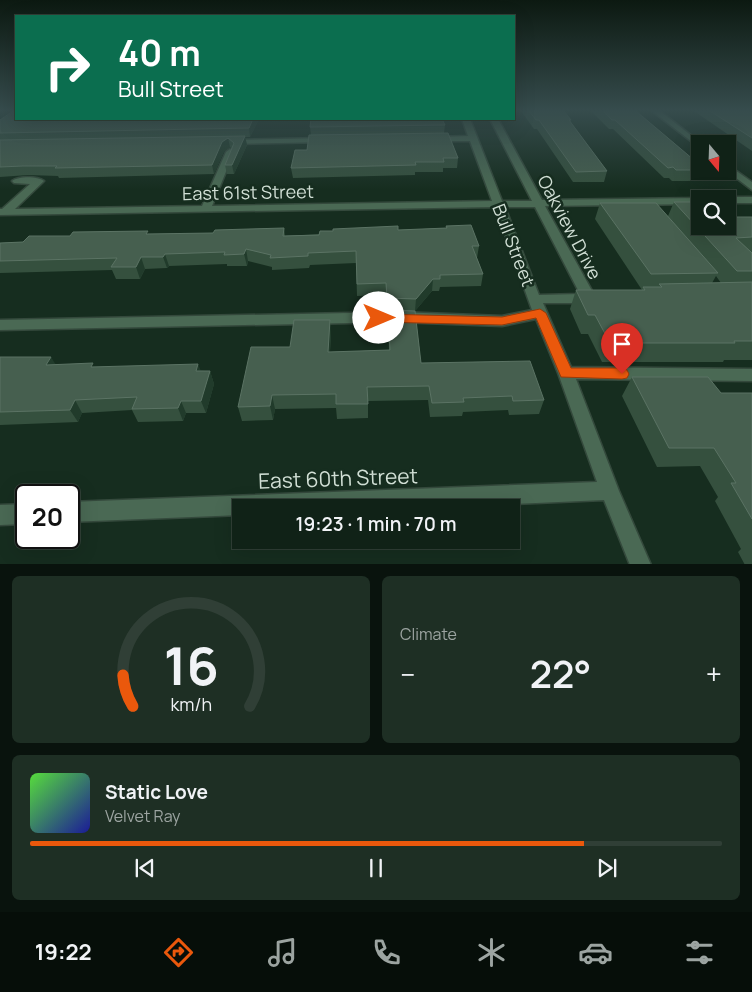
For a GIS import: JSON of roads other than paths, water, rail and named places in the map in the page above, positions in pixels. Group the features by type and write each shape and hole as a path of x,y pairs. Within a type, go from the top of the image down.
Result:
{"street":[{"name":"Oakview Drive","path":"504,137 594,298 535,299"},
{"path":"430,139 474,138"},
{"name":"Bull Street","path":"474,138 540,313 566,373 610,491 641,564"},
{"path":"220,142 330,140"},
{"path":"206,208 230,152"},
{"path":"736,174 752,187"},
{"path":"3,212 39,181 17,181"},
{"path":"736,200 752,200"},
{"name":"East 61st Street","path":"3,212 691,201"},
{"path":"644,202 656,216"},
{"path":"0,326 398,318 502,321 540,313"},
{"path":"566,373 752,374"},
{"name":"East 60th Street","path":"80,512 610,491"},
{"path":"0,515 15,514"}]}
